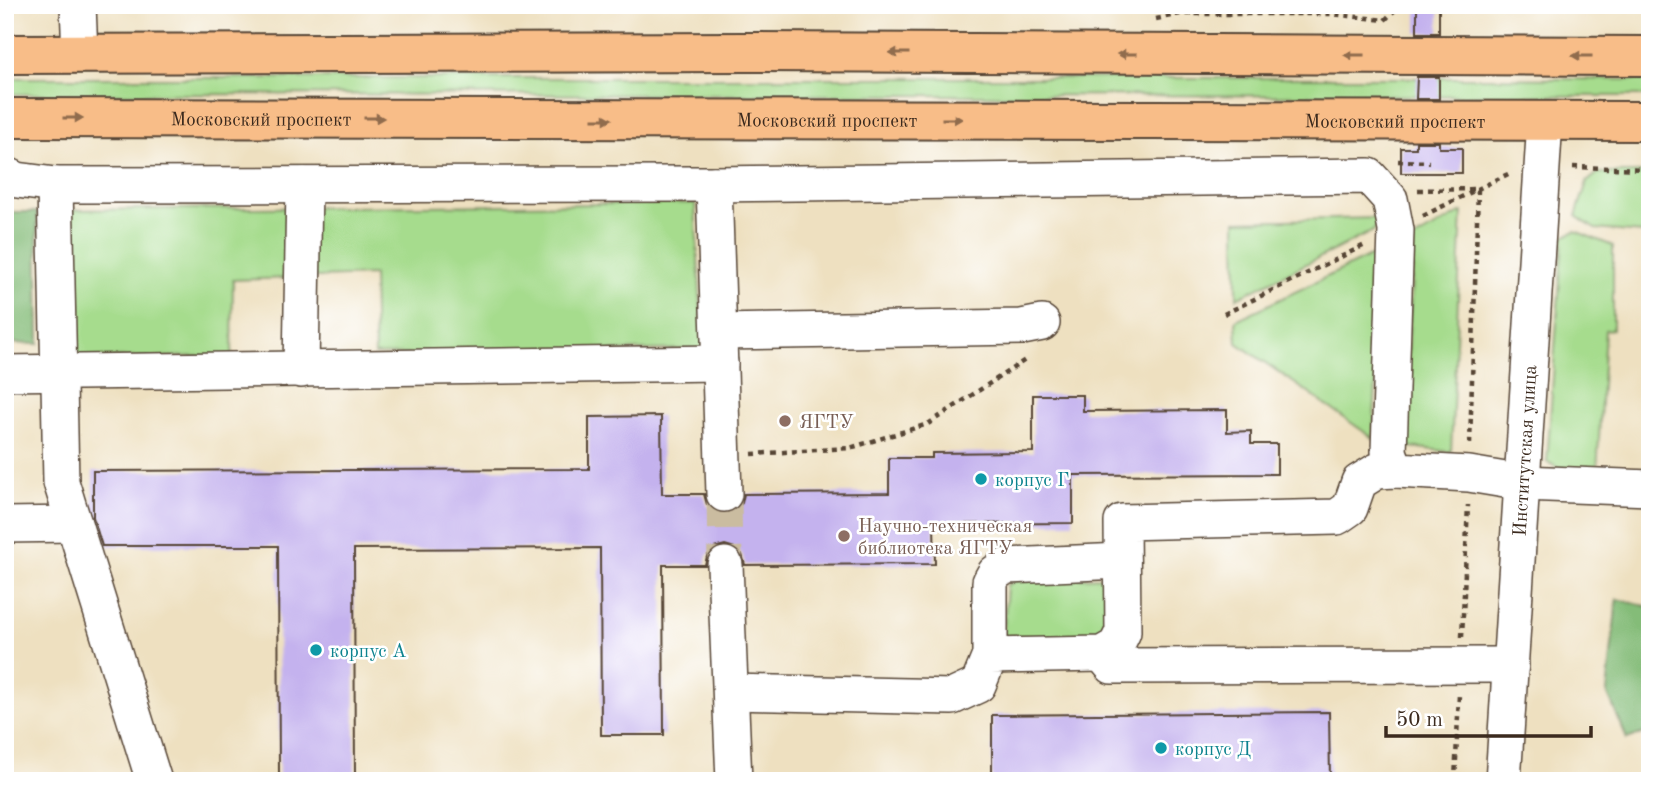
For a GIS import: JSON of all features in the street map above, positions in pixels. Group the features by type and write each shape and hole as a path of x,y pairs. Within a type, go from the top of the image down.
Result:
{"main road":[{"path":"5,54 749,52 1650,56"},
{"name":"Московский проспект","path":"5,118 1650,121"}],"street":[{"path":"78,5 80,54"},
{"name":"Институтская улица","path":"1503,781 1545,120"},
{"path":"5,174 18,180 55,186 714,184 1368,176 1390,200 1396,230 1390,452 1395,470"},
{"path":"714,184 724,494"},
{"path":"301,370 304,185"},
{"path":"55,186 61,482 155,781"},
{"path":"5,373 301,370 719,347 1022,327 1042,323"},
{"path":"990,656 1102,653 1116,646 1123,632 1122,522 1337,517 1350,509 1359,482 1377,471 1469,474 1523,483 1650,488"},
{"path":"5,525 74,524"},
{"path":"732,692 953,696 978,685 990,656 990,582 995,573 1006,566 1122,561"},
{"path":"725,565 734,781"},
{"path":"1102,653 1112,666 1511,665"}],"path":[{"path":"1385,20 1400,5"},
{"path":"1401,161 1429,162"},
{"path":"1224,314 1517,169 1650,169"},
{"path":"1409,190 1478,188"},
{"path":"1455,781 1478,188"},
{"path":"723,456 850,448 928,424 1028,358 1044,334 1042,323"}],"green space":[{"path":"5,78 1488,78 1650,80 1650,96 5,94"},
{"path":"1598,173 1650,173 1650,231 1643,233 1595,229 1576,216 1587,182"},
{"path":"695,203 703,349 375,355 373,275 233,280 232,356 72,358 70,210"},
{"path":"5,212 37,212 39,344 5,343"},
{"path":"1462,212 1451,452 1403,446 1414,239"},
{"path":"1376,218 1375,230 1237,298 1236,221"},
{"path":"1575,231 1613,246 1613,329 1605,330 1597,473 1571,474 1547,462 1563,237"},
{"path":"1383,250 1373,438 1237,343 1236,320"},
{"path":"1103,577 1110,582 1105,639 1003,644 1007,585 1016,581"},
{"path":"1617,599 1650,607 1650,731 1627,739 1607,692"}],"building":[{"path":"1417,5 1439,5 1439,33 1417,33"},
{"path":"1417,77 1439,77 1439,99 1416,99"},
{"path":"1416,142 1439,142 1439,148 1462,148 1462,173 1401,173 1401,148 1416,148"},
{"name":"корпус А","path":"1033,395 1083,395 1083,411 1227,410 1227,432 1251,431 1251,444 1277,444 1277,474 1073,475 1073,523 934,524 935,564 745,565 742,554 725,545 714,548 707,556 705,565 663,565 664,735 601,735 600,548 354,549 355,781 279,781 278,546 102,546 93,517 93,471 589,469 589,417 661,416 662,494 704,494 707,505 715,512 725,514 735,511 742,503 744,494 889,493 889,458 932,458 932,453 1033,452"},
{"name":"корпус Д","path":"1329,712 1330,781 992,781 992,715"}],"tunnel":[{"path":"724,494 725,565"}],"place":[{"name":"ЯГТУ","path":"785,421"},
{"name":"корпус Г","path":"981,479"},
{"name":"Научно-техническая библиотека ЯГТУ","path":"844,536"},
{"name":"корпус А","path":"316,650"},
{"name":"корпус Д","path":"1161,748"}]}
